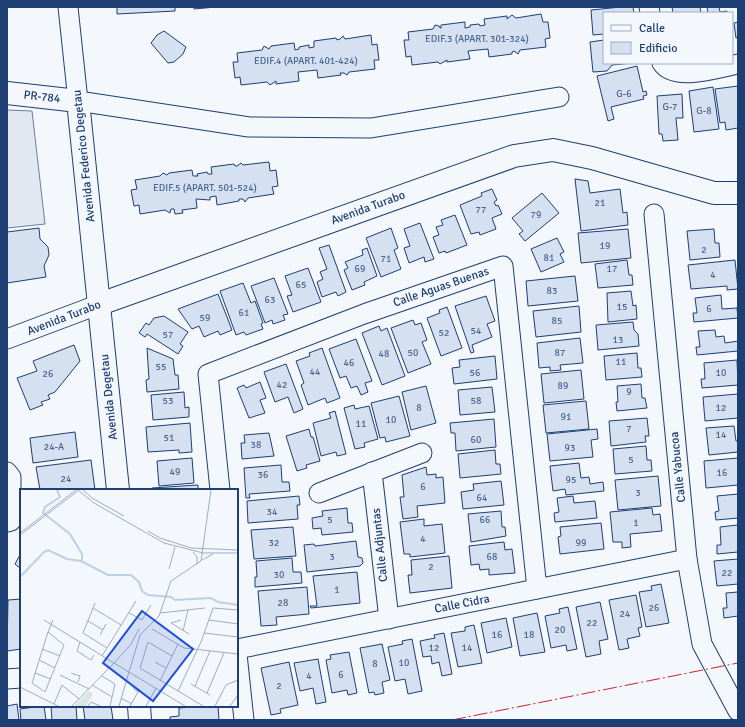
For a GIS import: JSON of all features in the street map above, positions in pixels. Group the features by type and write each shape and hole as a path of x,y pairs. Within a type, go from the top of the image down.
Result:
{"main road":[{"name":"PR-784","path":"7,94 78,101"},
{"name":"Avenida Federico Degetau","path":"78,101 100,304"},
{"name":"Avenida Turabo","path":"100,304 514,156 553,150 592,158 714,193 738,193"},
{"name":"Avenida Degetau","path":"100,304 118,489"},
{"path":"138,707 140,720"}],"street":[{"name":"Avenida Federico Degetau","path":"68,7 78,101"},
{"path":"663,64 666,69 681,74 738,64"},
{"path":"78,101 249,127 371,128 559,97"},
{"name":"Calle Yabucoa","path":"654,214 687,559 702,644 738,711"},
{"name":"Calle Aguas Buenas","path":"220,489 208,374 364,314 502,266 537,589"},
{"name":"Avenida Turabo","path":"7,340 100,304"},
{"path":"319,493 422,453"},
{"path":"7,472 11,477 11,521 7,522"},
{"name":"Calle Adjuntas","path":"372,472 389,619"},
{"name":"Calle Cidra","path":"238,649 687,559"},
{"path":"238,663 244,720"},
{"path":"7,679 20,678"}],"shaded area":[{"path":"7,110 32,111 45,224 7,228"}],"building":[{"path":"117,7 175,7 175,11 117,14"},
{"path":"194,7 216,7 194,9"},
{"path":"633,7 634,12 603,12 603,34 593,35 591,10"},
{"path":"672,7 700,7 701,12 673,12"},
{"path":"707,7 719,7 720,12 708,12"},
{"path":"541,14 543,22 548,22 550,38 545,39 546,47 520,50 518,54 514,51 512,54 489,57 488,49 468,51 470,59 447,62 447,60 440,64 438,62 412,65 411,56 406,57 404,40 409,40 408,32 433,29 435,25 441,28 441,25 465,22 465,28 470,27 470,25 479,24 480,26 485,25 484,19 507,16 507,19 512,15 516,18"},
{"path":"738,22 738,37 736,38 734,23"},
{"path":"164,31 186,47 183,54 174,62 168,63 151,43 157,35"},
{"path":"371,35 372,45 377,44 379,60 374,60 375,69 349,72 347,75 340,73 341,75 318,78 317,70 298,72 299,81 276,84 276,81 270,85 267,82 241,85 240,77 235,78 233,62 238,62 237,53 262,50 264,46 269,49 271,46 294,43 295,50 299,49 299,47 309,45 309,48 314,47 314,41 336,38 337,40 343,36 345,39"},
{"path":"603,40 603,64 622,64 612,65 607,71 593,72 590,42"},
{"path":"637,66 643,92 646,91 647,95 643,96 644,99 611,107 614,119 608,121 597,76"},
{"path":"738,86 738,128 726,130 725,122 720,123 715,89"},
{"path":"713,87 719,129 694,132 689,91"},
{"path":"682,94 683,118 676,118 678,140 663,141 662,134 659,134 657,96"},
{"path":"269,162 270,171 276,170 278,186 272,187 274,194 248,198 245,202 243,199 239,199 239,201 217,205 216,196 210,197 210,200 196,199 197,208 182,210 183,213 175,214 174,209 171,209 170,213 165,210 140,214 139,205 134,206 131,190 137,189 135,180 160,176 163,173 167,175 169,173 192,170 193,176 198,176 197,174 207,172 208,174 212,174 211,167 234,164 237,166 241,163 243,165"},
{"path":"575,179 588,181 590,193 620,189 623,213 627,212 628,225 581,231"},
{"path":"492,189 497,200 494,202 496,206 498,205 502,214 492,218 496,229 480,235 479,232 471,234 460,205 482,196 481,193"},
{"path":"542,193 559,213 525,241 519,234 523,231 512,218"},
{"path":"455,215 467,245 446,253 445,251 439,253 433,237 439,235 436,227 443,225 441,220"},
{"path":"420,223 434,259 425,262 424,257 409,263 404,248 410,246 404,229"},
{"path":"39,228 40,239 48,247 49,255 44,266 46,277 7,283 7,232"},
{"path":"391,228 398,248 394,250 401,269 381,277 366,238"},
{"path":"628,229 631,258 581,263 578,233"},
{"path":"714,229 715,243 719,243 720,257 690,260 687,231"},
{"path":"557,238 564,252 560,254 564,262 541,272 531,249"},
{"path":"329,245 346,292 338,296 336,292 322,297 317,282 323,279 320,272 327,269 319,248"},
{"path":"367,248 377,276 364,282 365,285 352,290 344,270 348,268 345,262 363,255 362,250"},
{"path":"627,260 629,275 632,275 633,285 598,288 595,264"},
{"path":"735,260 738,289 727,290 727,286 691,289 688,265"},
{"path":"308,268 321,302 293,312 287,296 292,295 285,276"},
{"path":"575,276 578,301 528,306 526,281"},
{"path":"274,278 288,314 283,315 285,320 273,324 272,320 265,323 251,286"},
{"path":"243,283 251,303 255,301 263,323 261,324 263,329 246,335 244,332 236,335 220,291"},
{"path":"631,291 633,306 636,305 637,319 608,322 607,293"},
{"path":"218,294 232,330 220,335 218,331 204,337 199,326 192,329 178,309"},
{"path":"721,295 722,309 737,308 738,318 694,322 693,313 697,313 695,298"},
{"path":"486,296 495,321 487,324 492,337 472,345 474,352 471,353 455,306"},
{"path":"579,306 581,332 536,337 533,311"},
{"path":"447,307 462,348 441,356 427,318 440,313 439,310"},
{"path":"164,316 188,332 180,344 183,346 178,354 147,334 145,337 139,333 146,323 149,325 154,318"},
{"path":"413,320 415,325 421,323 427,340 422,342 431,364 408,373 391,328"},
{"path":"633,322 634,330 638,334 639,346 598,350 596,325"},
{"path":"379,326 381,331 387,328 405,376 382,385 362,333"},
{"path":"715,330 716,337 724,336 725,343 738,341 738,351 697,355 696,347 700,347 698,331"},
{"path":"580,338 583,363 560,365 561,370 550,371 550,367 539,368 537,343"},
{"path":"356,339 372,381 365,383 368,392 361,395 357,386 351,388 346,376 340,378 329,349"},
{"path":"74,345 80,361 55,392 48,395 50,399 41,402 43,405 30,410 17,378 37,371 33,361"},
{"path":"147,348 173,359 175,375 178,375 179,389 147,392 146,380 149,379"},
{"path":"322,348 340,398 327,403 325,398 308,405 301,385 304,383 296,361 310,356 309,353"},
{"path":"637,353 638,368 641,368 642,377 606,380 604,356"},
{"path":"495,356 497,379 454,384 452,368 460,367 459,360"},
{"path":"737,360 738,385 702,388 701,379 705,379 704,363"},
{"path":"286,364 303,409 294,413 288,397 275,402 264,372"},
{"path":"581,370 584,399 544,403 541,374"},
{"path":"260,382 266,398 260,400 265,413 249,418 237,388 244,385 246,388"},
{"path":"641,384 642,398 645,398 647,408 617,411 617,386"},
{"path":"426,386 436,423 411,430 402,392"},
{"path":"492,387 495,412 460,415 458,390"},
{"path":"184,392 185,408 189,407 189,417 153,420 151,395"},
{"path":"738,394 738,418 705,421 703,397"},
{"path":"399,396 410,436 386,442 385,437 380,438 371,403"},
{"path":"586,401 589,429 546,433 543,405"},
{"path":"354,405 355,409 369,406 378,439 364,443 365,447 355,449 344,408"},
{"path":"335,411 346,454 337,456 336,452 321,456 313,423 331,418 329,413"},
{"path":"647,418 649,436 645,436 646,442 611,446 609,421"},
{"path":"494,419 496,447 456,451 455,433 451,433 450,423"},
{"path":"190,423 192,452 179,453 179,450 148,452 146,427"},
{"path":"734,426 736,441 738,441 738,452 709,455 706,428"},
{"path":"309,429 320,461 306,465 307,468 297,471 286,436"},
{"path":"597,429 598,439 591,440 593,457 550,461 547,434"},
{"path":"75,432 78,457 33,463 30,438"},
{"path":"269,433 274,456 242,459 241,443 245,443 244,435"},
{"path":"646,446 647,460 651,460 652,471 615,474 613,449"},
{"path":"495,450 496,464 500,464 501,474 460,478 458,454"},
{"path":"192,458 194,483 159,486 157,461"},
{"path":"738,458 738,485 706,488 704,461"},
{"path":"91,460 95,489 40,489 36,467"},
{"path":"579,463 581,478 589,477 590,484 603,482 604,491 566,495 565,489 553,491 550,466"},
{"path":"281,465 282,482 289,482 290,491 249,494 250,498 246,498 244,468"},
{"path":"426,467 427,475 436,474 436,478 443,477 445,503 417,506 418,517 403,519 400,497 404,497 402,475"},
{"path":"658,476 661,506 618,510 615,480"},
{"path":"501,481 504,505 463,509 461,492 474,490 473,484"},
{"path":"198,485 198,489 152,488"},
{"path":"738,494 738,518 716,520 715,512 719,511 717,496"},
{"path":"299,496 300,505 297,505 298,519 248,523 247,501"},
{"path":"573,496 574,503 595,501 597,518 555,522 554,513 559,512 557,498"},
{"path":"347,508 348,523 352,523 353,532 322,535 321,528 313,529 312,518 323,516 322,511"},
{"path":"652,508 653,515 660,514 662,531 630,534 631,547 622,548 622,542 613,542 610,512"},
{"path":"501,511 502,527 505,527 506,536 471,542 468,514"},
{"path":"424,519 424,526 442,524 445,553 410,557 410,554 404,554 400,522"},
{"path":"601,523 604,549 560,554 558,537 561,536 560,527"},
{"path":"738,525 738,552 717,554 717,545 721,545 720,527"},
{"path":"293,527 296,556 254,559 251,530"},
{"path":"356,541 358,557 362,558 363,563 360,566 307,572 304,545 314,544 315,546"},
{"path":"504,542 505,550 512,549 515,573 489,575 489,569 480,570 479,564 471,565 469,546"},
{"path":"20,555 20,568 15,564"},
{"path":"449,556 452,588 410,593 408,575 412,575 411,560"},
{"path":"292,558 293,572 301,572 302,583 255,587 255,577 257,577 256,561"},
{"path":"738,559 738,584 717,586 714,561"},
{"path":"357,572 360,603 311,608 310,606 317,606 313,576"},
{"path":"661,584 669,623 646,627 639,592 652,590 651,586"},
{"path":"307,587 309,614 276,617 277,625 261,626 258,591"},
{"path":"738,592 738,616 724,618 723,608 727,608 726,593"},
{"path":"636,595 642,627 638,628 640,636 627,639 629,648 619,650 609,600"},
{"path":"20,599 20,649 7,651 8,600"},
{"path":"600,602 608,639 599,641 601,654 586,657 576,607"},
{"path":"568,607 577,649 567,651 566,645 551,648 545,616 560,613 559,609"},
{"path":"537,613 545,652 520,656 513,618"},
{"path":"506,618 512,647 487,653 481,623"},
{"path":"474,625 482,663 458,667 451,633 465,631 465,627"},
{"path":"444,633 452,674 442,676 439,662 432,664 431,656 423,657 420,641 435,638 434,635"},
{"path":"412,639 422,691 408,694 405,679 395,681 388,647 403,644 402,641"},
{"path":"382,644 390,680 382,682 384,693 375,695 374,692 369,693 360,648"},
{"path":"349,652 357,693 348,695 347,690 332,693 326,660 331,659 330,655"},
{"path":"318,659 326,702 316,704 313,688 300,691 294,663"},
{"path":"289,662 298,705 280,709 281,713 271,715 261,668"},
{"path":"17,704 19,720 7,720 7,706"},
{"path":"44,707 46,720 21,720 20,709"},
{"path":"51,707 76,707 77,720 52,720"},
{"path":"83,707 111,707 113,720 85,720"},
{"path":"218,707 219,720 170,720 170,717 179,716 179,708"}],"power":[{"path":"452,720 738,663"}]}
